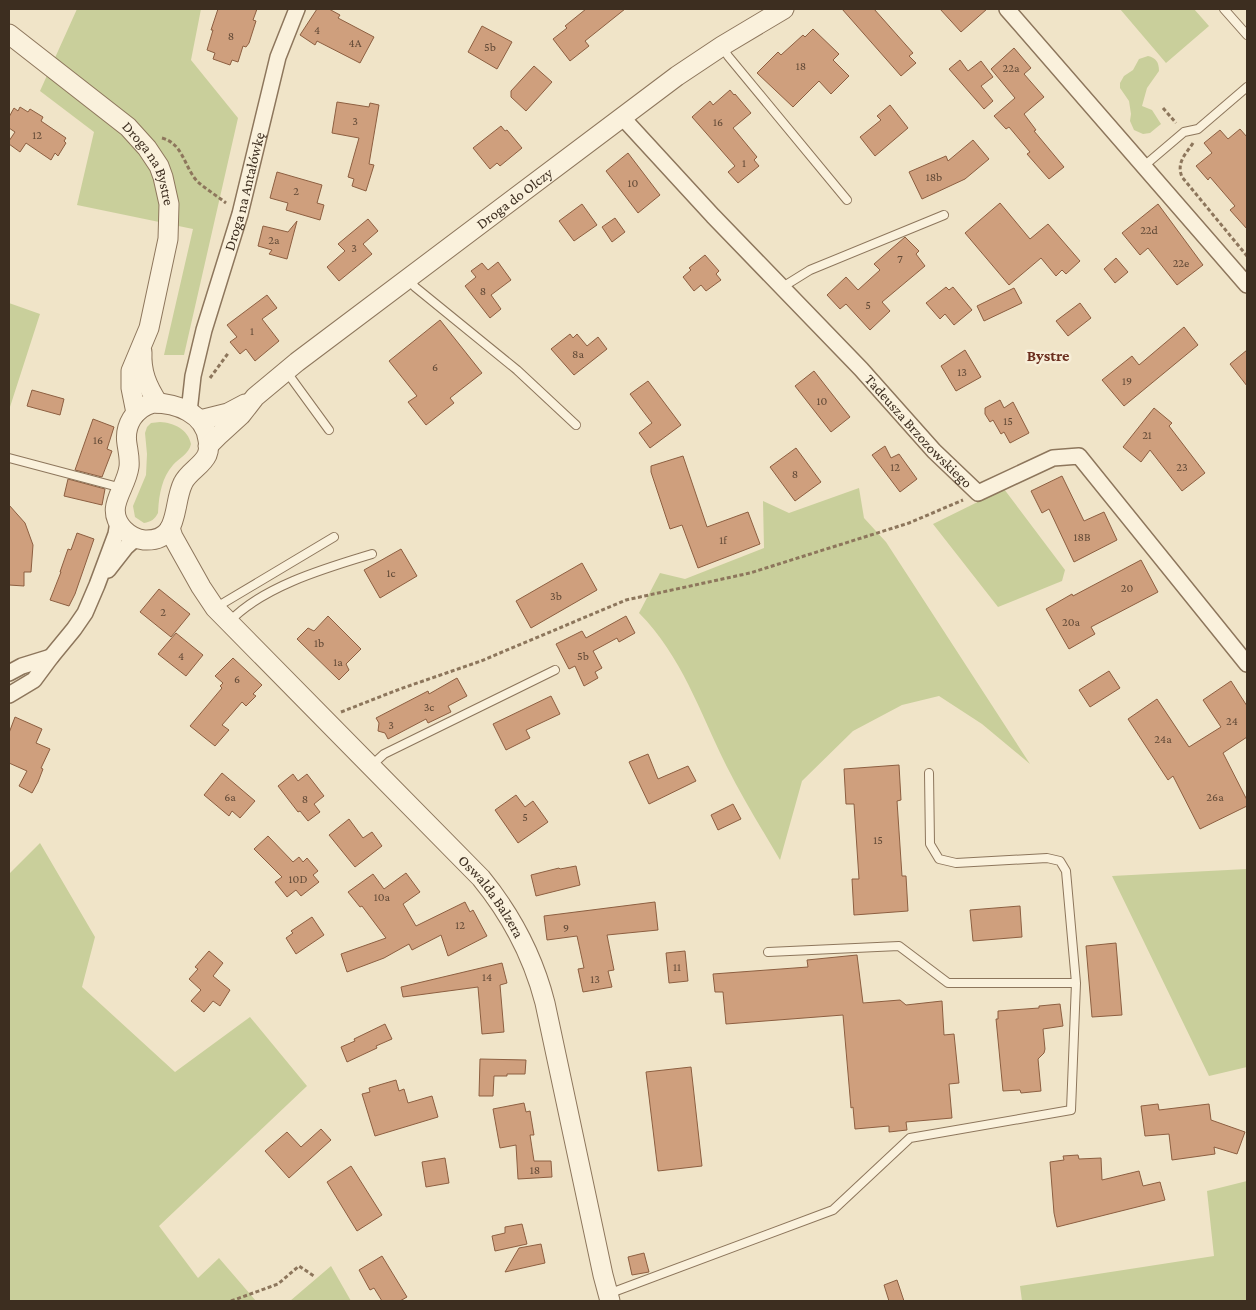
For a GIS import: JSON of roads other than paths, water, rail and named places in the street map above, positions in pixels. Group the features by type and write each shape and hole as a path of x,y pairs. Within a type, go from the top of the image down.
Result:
{"street":[{"name":"Droga na Antałówkę","path":"194,416 193,376 204,330 240,214 278,57 297,9"},
{"name":"Droga do Olczy","path":"170,528 175,520 178,496 183,483 186,477 204,459 208,446 241,415 253,400 286,371 688,68 765,16 784,9"},
{"path":"1007,9 1247,285"},
{"name":"Droga na Bystre","path":"9,34 121,121 140,140 161,171 168,199 168,239 151,322 131,371 131,388 136,413"},
{"name":"Tadeusza Brzozowskiego","path":"622,117 781,288 861,369 934,450 978,493 1053,458 1078,456 1247,664"},
{"name":"Droga na Bystre","path":"142,348 143,371 148,387 164,404"},
{"name":"Droga na Antałówkę","path":"164,404 193,376"},
{"name":"Droga do Olczy","path":"194,416 228,413 253,400"},
{"path":"9,695 34,680 85,613 116,534 118,522 115,507 129,467 127,429 132,417 146,405 164,404 194,416 205,429 208,446"},
{"name":"Oswalda Balzera","path":"118,522 126,532 144,538 201,587"},
{"path":"97,585 116,558 144,538 163,534 170,528"},
{"name":"Oswalda Balzera","path":"170,528 173,537 201,587 216,608 481,878 506,911 525,944 534,965 545,1003 609,1298"},
{"path":"9,673 22,666 51,657"}],"lane":[{"path":"1224,9 1247,35"},
{"path":"722,46 728,56 847,200"},
{"path":"1144,166 1184,132 1198,129 1247,87"},
{"path":"781,288 810,270 944,215"},
{"path":"408,278 415,287 517,370 576,424"},
{"path":"286,371 329,430"},
{"path":"9,458 122,488"},
{"path":"216,608 334,537"},
{"path":"229,622 240,610 314,571 372,554"},
{"path":"371,766 384,754 555,670"},
{"path":"609,1298 833,1210 910,1138 1070,1110 1076,983 1066,871 1060,861 1048,858 956,864 939,859 930,844 929,773"},
{"path":"768,952 899,946 948,983 1076,983"}],"district":[{"name":"Bystre","path":"1048,355"}]}
